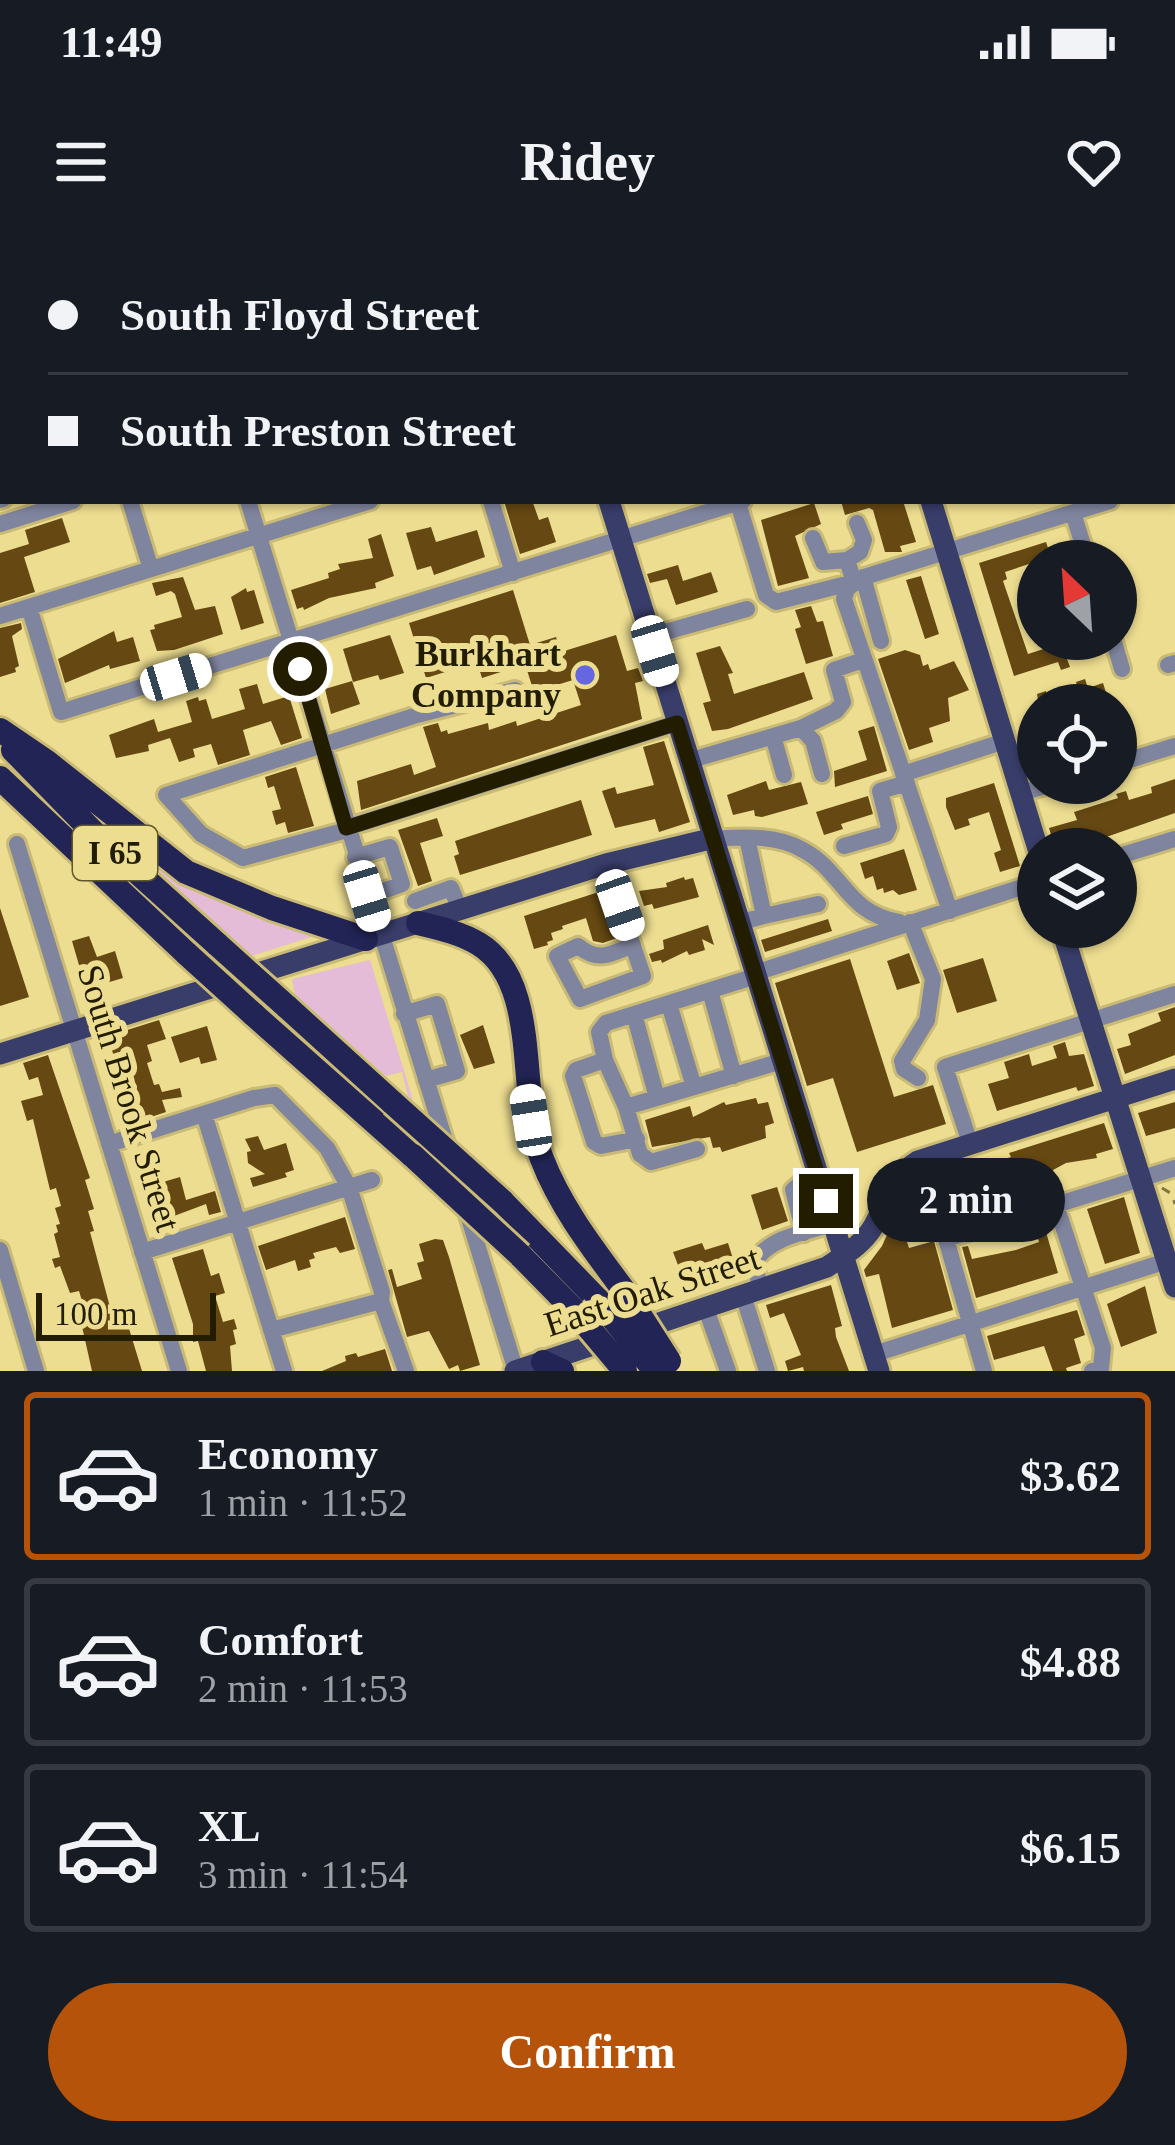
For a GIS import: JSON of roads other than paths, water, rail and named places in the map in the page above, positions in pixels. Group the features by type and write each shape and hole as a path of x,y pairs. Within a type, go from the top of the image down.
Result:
{"highway":[{"path":"0,732 197,878 272,908 372,937"},
{"name":"I 65","path":"22,751 96,836 502,1202 663,1367"},
{"name":"I 65","path":"0,778 520,1255 625,1371"},
{"path":"418,915 477,943 505,969 516,995 527,1096 541,1156 577,1225 625,1292 663,1367"}],"main road":[{"path":"609,504 876,1363"},
{"path":"932,504 1017,781"},
{"path":"0,1054 372,937 418,915 460,910 606,864 710,838"},
{"path":"1068,948 1175,1287"},
{"name":"East Oak Street","path":"516,1371 552,1366 705,1306 827,1267 871,1229 887,1192 918,1161 1175,1079"}],"street":[{"path":"0,524 63,504"},
{"path":"131,504 151,569"},
{"path":"249,504 367,896 372,937 426,1080 516,1371"},
{"path":"0,616 360,504"},
{"path":"492,504 513,573"},
{"path":"29,607 61,712 730,504"},
{"path":"733,504 770,601 785,601 1101,504"},
{"path":"1073,513 1081,540"},
{"path":"813,538 823,562 847,560 860,552 864,540 857,524"},
{"path":"847,560 881,641"},
{"path":"859,580 844,599 950,911"},
{"path":"651,636 747,609"},
{"path":"688,760 801,728 836,711 843,702 833,670 863,660"},
{"path":"1119,660 1122,669"},
{"path":"515,690 417,715 166,795 201,834 243,858 677,723"},
{"path":"801,728 813,741 822,774"},
{"path":"773,736 784,775"},
{"path":"844,846 886,834 889,826 880,791 1005,741"},
{"path":"1137,758 1175,746"},
{"path":"710,838 777,840 803,849 826,867 860,908 880,918 908,922"},
{"path":"748,838 748,856 764,916"},
{"path":"1137,851 1175,839"},
{"name":"South Brook Street","path":"16,844 179,1371"},
{"path":"355,857 390,847 418,915"},
{"path":"606,864 644,976 580,999 557,956 578,946 593,958 602,958 633,945"},
{"path":"367,896 402,884"},
{"path":"697,1149 651,1162 640,1154 605,1060 599,1033 606,1023 1017,889"},
{"path":"737,923 818,904"},
{"path":"908,922 933,980 927,1020 902,1061 904,1070 918,1078"},
{"path":"710,991 734,1076"},
{"path":"970,1143 945,1067 1175,994"},
{"path":"404,1014 437,1004 457,1071 426,1080"},
{"path":"669,1004 694,1087"},
{"path":"634,1014 657,1098"},
{"path":"605,1060 576,1070 573,1076 594,1142 601,1146 637,1139"},
{"path":"626,1107 782,1060"},
{"path":"109,1144 275,1096 316,1134 349,1187 406,1371"},
{"path":"204,1114 284,1371"},
{"path":"984,1371 946,1239 1175,1168"},
{"path":"804,1233 793,1190 818,1177"},
{"path":"142,1252 372,1180"},
{"path":"1056,1205 1103,1348 1101,1368 1092,1371"},
{"path":"767,1371 752,1292 756,1257 771,1245 833,1224"},
{"path":"0,1250 36,1371"},
{"path":"876,1363 970,1323 1167,1261"},
{"path":"271,1330 381,1301"},
{"path":"705,1306 728,1371"}],"place":[{"name":"Burkhart Company","path":"585,675"}]}
